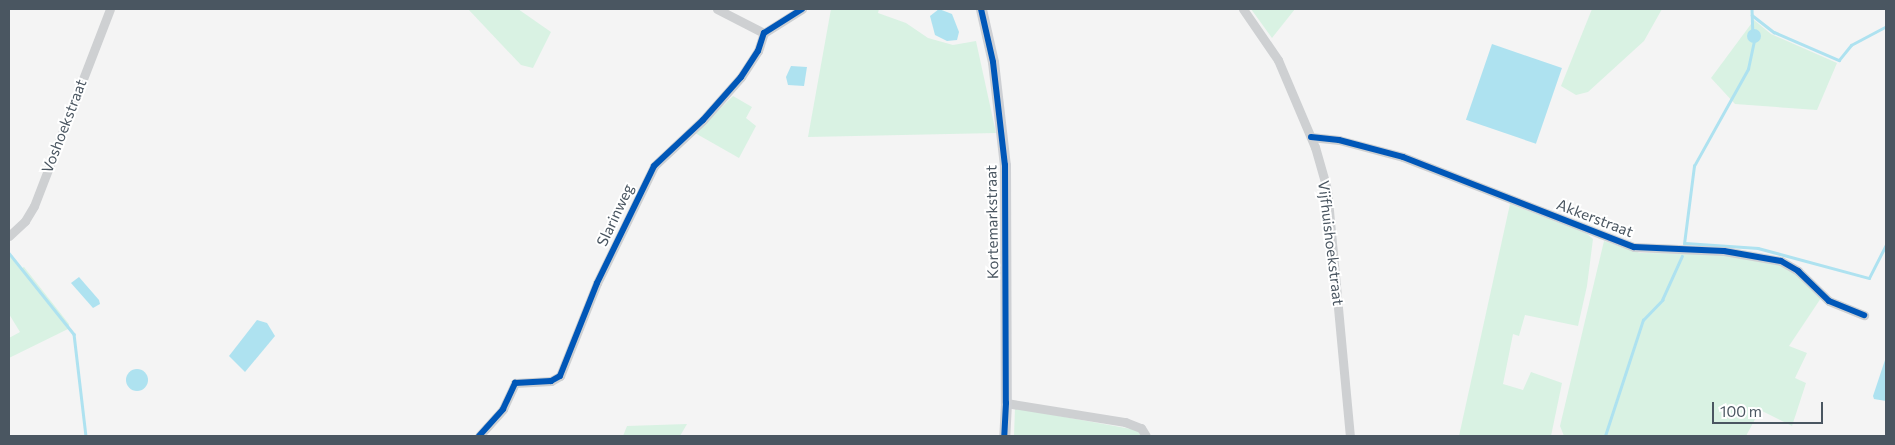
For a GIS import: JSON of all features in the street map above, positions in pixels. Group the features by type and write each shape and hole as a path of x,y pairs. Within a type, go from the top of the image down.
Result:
{"street":[{"name":"Voshoekstraat","path":"9,236 26,221 34,206 110,9"},
{"path":"716,9 764,33 802,9"},
{"name":"Kortemarkstraat","path":"981,9 993,62 1005,165 1006,403 1004,436"},
{"name":"Vijfhuishoekstraat","path":"1243,9 1278,60 1311,137 1330,207 1350,436"},
{"name":"Slarinweg","path":"479,436 503,409 515,383 551,381 560,376 590,299 645,180 654,166 703,120 741,77 758,51 764,33"},
{"name":"Akkerstraat","path":"1311,137 1340,140 1403,157 1634,247 1724,251 1781,261 1798,271 1822,296 1864,315"},
{"path":"1006,403 1125,422 1141,428 1146,436"}],"green space":[{"path":"468,9 518,9 551,32 533,68 521,65"},
{"path":"831,9 879,9 878,13 906,23 928,38 953,45 976,41 996,133 808,137"},
{"path":"1251,9 1295,9 1272,38"},
{"path":"1592,9 1662,9 1644,41 1588,92 1576,95 1561,86"},
{"path":"1754,20 1771,34 1837,63 1817,110 1735,104 1711,78"},
{"path":"733,96 752,107 746,118 756,126 739,158 695,133"},
{"path":"1510,204 1586,233 1593,239 1587,286 1578,326 1525,315 1519,336 1513,334 1503,384 1523,390 1531,372 1562,383 1551,436 1459,436"},
{"path":"1604,241 1640,253 1723,254 1780,263 1799,275 1821,298 1789,346 1807,353 1795,378 1806,383 1792,426 1760,410 1746,436 1564,436 1560,426"},
{"path":"9,255 20,269 24,267 69,324 68,329 9,358 9,338 20,332 9,314"},
{"path":"1015,408 1137,430 1141,436 1014,436"},
{"path":"687,424 680,436 623,436 627,426"}],"water":[{"path":"939,9 952,14 959,32 957,40 947,41 935,35 930,16"},
{"path":"1754,29 1759,31 1761,36 1759,41 1754,43 1749,41 1747,36 1749,31"},
{"path":"1492,44 1562,68 1536,144 1466,120"},
{"path":"791,66 807,67 804,86 788,85 786,77"},
{"path":"79,277 99,300 100,304 93,308 71,283"},
{"path":"257,320 267,323 275,336 245,372 229,356"},
{"path":"1886,357 1886,401 1874,399 1873,396"},
{"path":"137,369 145,372 148,380 145,388 137,391 129,388 126,380 129,372"}],"waterway":[{"path":"1752,9 1753,32"},
{"path":"1752,15 1774,32 1839,60 1851,45 1886,26"},
{"path":"1684,244 1694,166 1748,69 1754,40"},
{"path":"1685,243 1758,248 1869,278 1886,244"},
{"path":"9,253 74,334 86,436"},
{"path":"1605,436 1643,320 1662,300 1682,256"}],"cycle path":[{"path":"479,436 503,409 515,383 551,381 560,376 597,283 654,166 703,120 741,77 758,51 764,33 802,9"},
{"path":"981,9 993,62 1005,165 1006,403 1004,436"},
{"path":"1311,137 1339,140 1403,157 1634,247 1724,251 1781,261 1798,271 1829,301 1864,315"}]}
